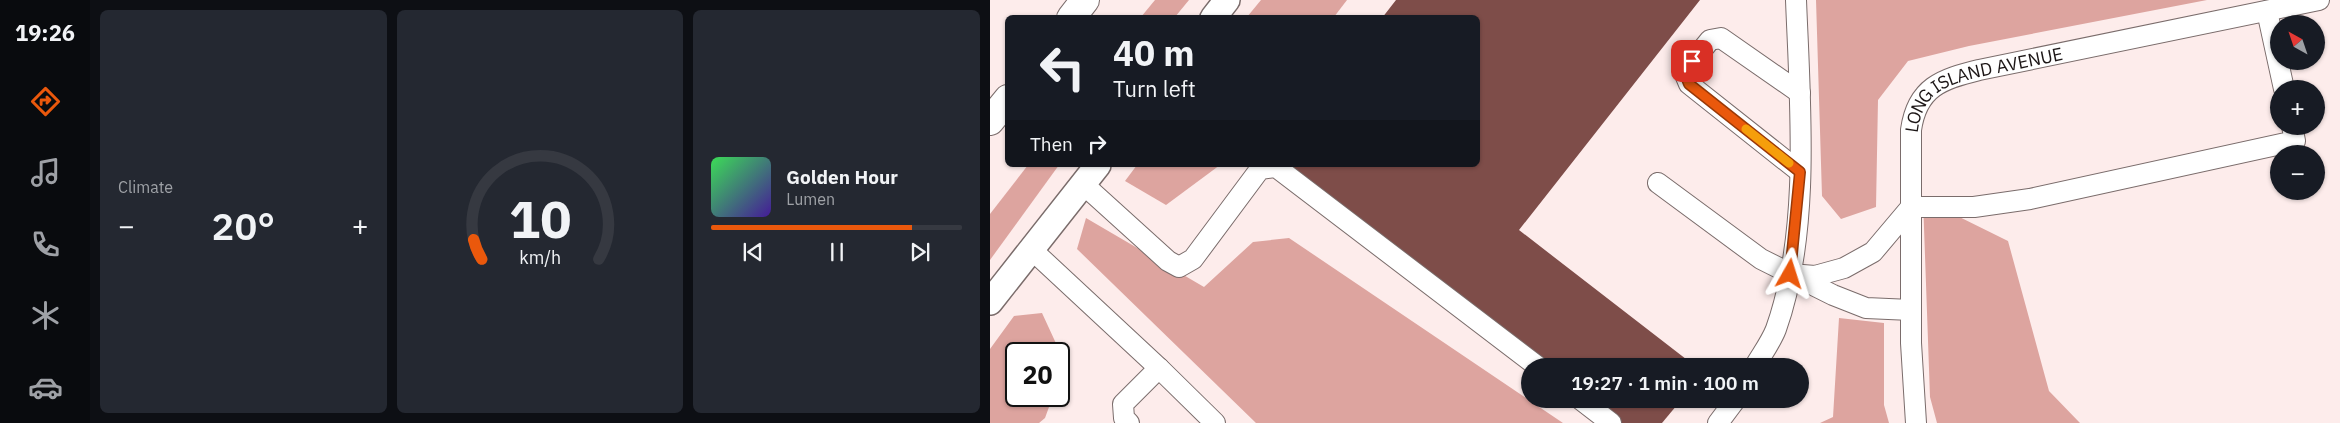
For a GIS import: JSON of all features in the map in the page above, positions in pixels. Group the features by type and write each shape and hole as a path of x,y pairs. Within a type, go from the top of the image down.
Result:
{"highway":[{"path":"1073,15 1085,0"},
{"path":"990,121 1005,102"}],"main road":[{"path":"1215,15 1227,0"},
{"path":"990,302 1090,174"}],"street":[{"path":"1760,358 1775,331 1790,274 1800,172 1800,93 1796,0"},
{"name":"LONG ISLAND AVENUE","path":"1916,423 1912,392 1912,119 1923,96 1940,82 1979,70 2319,0"},
{"path":"2267,11 2282,80"},
{"path":"1800,93 1721,38 1710,40 1684,72 1689,84 1800,172"},
{"path":"1790,274 1815,276 1844,268 1873,252 1912,207 1974,207 2030,199 2295,141 2294,135"},
{"path":"1090,174 1168,261 1179,268 1193,259 1260,169 1276,167 1527,358"},
{"path":"1658,183 1761,259 1790,274 1866,308 1911,310"},
{"path":"1031,250 1159,368 1214,423"},
{"path":"1129,423 1124,418 1123,404 1159,368"},
{"path":"1592,408 1611,423"},
{"path":"1718,423 1729,408"}],"shaded area":[{"path":"1155,0 1189,0 1177,15 1143,15"},
{"path":"1261,0 1347,0 1336,15 1249,15"},
{"path":"1816,0 2207,0 1969,46 1908,61 1878,100 1876,207 1841,219 1822,196"},
{"path":"1026,167 1058,167 990,260 990,214"},
{"path":"1136,167 1217,167 1166,205 1125,181"},
{"path":"1923,199 2008,241 2049,391 2080,423 1937,423 1930,397"},
{"path":"1086,218 1204,287 1253,242 1289,238 1521,395 1521,408 1541,408 1563,423 1256,423 1077,249"},
{"path":"1042,313 1055,342 1005,342 1005,407 1049,407 1045,418 1039,423 990,423 990,349 1014,316"},
{"path":"1839,318 1884,323 1884,405 1889,423 1820,423 1833,417"}],"building":[{"path":"1396,0 1700,0 1519,230 1685,358 1533,358 1283,167 1480,167 1480,15 1384,15"},
{"path":"1598,408 1674,408 1662,423 1618,423"}],"slow traffic":[{"path":"1746,129 1789,163"}],"route":[{"path":"1692,61 1684,72 1689,84 1800,172 1790,274"}]}
